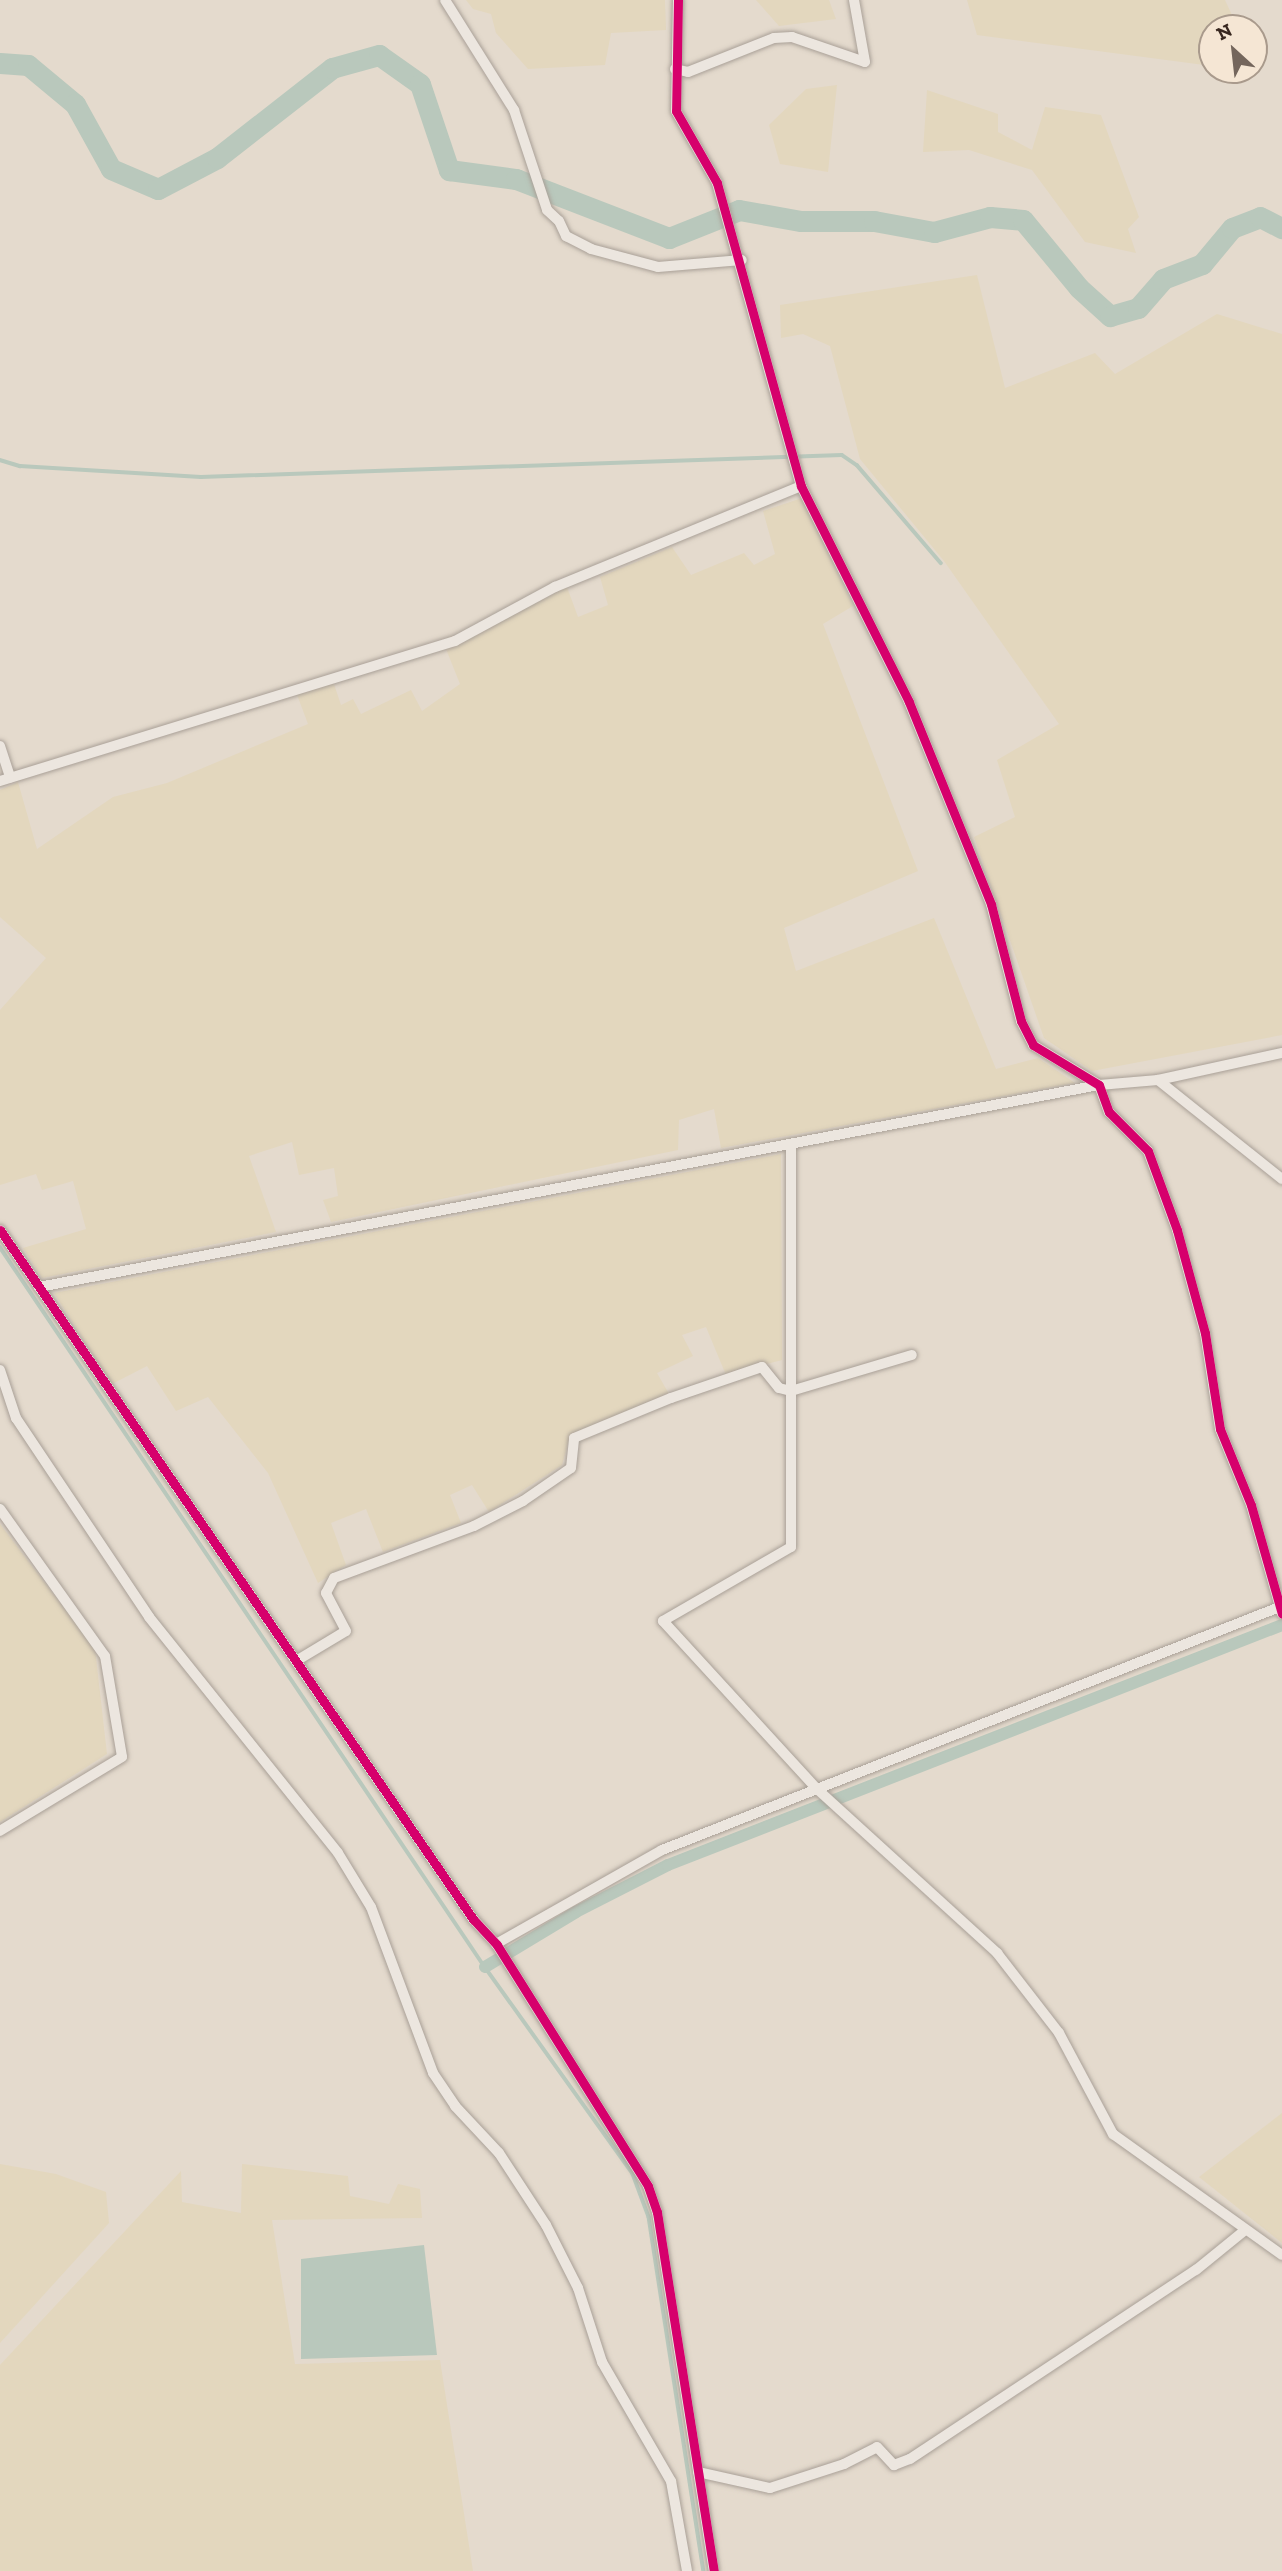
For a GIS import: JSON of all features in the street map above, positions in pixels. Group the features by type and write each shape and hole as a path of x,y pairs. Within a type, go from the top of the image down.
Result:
{"street":[{"path":"445,0 514,110 547,211 559,221 566,236 591,249 658,267 742,260"},
{"path":"496,1945 662,1850 1280,1609 1251,1505 1220,1429 1205,1333 1177,1230 1148,1151 1109,1112 1099,1085 1033,1045 1021,1021 991,904 914,715 802,486 742,260 732,247 717,183 676,111 678,0"},
{"path":"675,69 688,72 774,38 792,37 864,62 854,0"},
{"path":"0,747 5,779 455,641 555,587 802,486"},
{"path":"39,1287 1099,1085 1158,1080 1282,1053"},
{"path":"1158,1080 1282,1179"},
{"path":"791,1145 792,1547 663,1620 818,1789 997,1953 1059,2033 1113,2134 1282,2255"},
{"path":"0,1230 473,1919 496,1945 648,2186 657,2212 714,2571"},
{"path":"296,1661 346,1631 326,1593 334,1578 474,1526 523,1501 571,1468 574,1438 670,1398 762,1367 779,1388 791,1391 912,1355"},
{"path":"0,1370 16,1418 149,1617 338,1853 371,1907 433,2073 455,2106 499,2153 546,2225 578,2288 602,2362 671,2481 687,2571"},
{"path":"0,1509 105,1656 122,1757 0,1832"},
{"path":"698,2472 769,2488 844,2464 877,2446 894,2465 910,2459 1196,2270 1245,2230"}],"shaded area":[{"path":"466,0 665,0 666,30 611,33 605,65 528,69 496,33 491,14 473,9"},
{"path":"756,0 829,0 836,19 779,26"},
{"path":"967,0 1225,0 1232,14 1198,14 1198,64 977,35"},
{"path":"837,85 828,172 780,164 769,125 806,89"},
{"path":"927,90 998,114 998,132 1032,150 1045,107 1101,115 1139,217 1128,229 1136,253 1085,242 1032,170 969,150 923,152"},
{"path":"977,275 1005,388 1095,353 1115,374 1217,314 1282,334 1282,1035 1092,1071 1044,1038 974,837 1015,817 997,760 1059,724 944,561 860,459 830,346 803,334 781,338 780,305"},
{"path":"802,498 853,606 823,624 918,871 784,928 796,971 934,918 996,1069 1038,1058 1075,1083 721,1148 714,1109 679,1120 678,1150 331,1222 323,1200 338,1196 334,1168 299,1175 292,1142 249,1156 276,1232 42,1278 23,1248 86,1229 73,1181 42,1190 36,1174 0,1185 0,1010 46,958 0,917 0,790 18,782 37,849 113,797 167,783 308,724 296,692 333,681 341,705 353,699 361,714 411,690 422,711 460,684 446,649 567,587 578,617 608,605 600,577 672,547 691,575 744,553 754,565 775,554 763,511"},
{"path":"781,1154 782,1360 726,1375 706,1327 682,1335 693,1356 657,1373 669,1394 570,1436 562,1465 489,1512 472,1485 450,1495 461,1523 383,1552 366,1509 331,1523 346,1565 318,1583 268,1473 208,1397 176,1411 147,1366 112,1384 54,1293"},
{"path":"0,1524 95,1649 107,1754 0,1822"},
{"path":"1282,2113 1282,2243 1199,2177"},
{"path":"0,2164 56,2174 106,2192 109,2223 0,2343"},
{"path":"242,2164 348,2176 350,2196 389,2204 398,2184 420,2189 422,2218 272,2220 295,2364 440,2360 473,2571 0,2571 0,2365 181,2171 182,2202 241,2213"},
{"path":"424,2245 437,2355 301,2359 301,2259"}],"waterway":[{"path":"0,63 28,65 75,104 111,169 158,189 217,158 332,68 379,55 420,84 449,170 516,179 669,238 739,210 801,221 874,221 934,232 990,217 1023,220 1079,288 1110,316 1138,308 1163,279 1202,264 1232,228 1260,217 1282,228"},
{"path":"0,460 20,466 201,477 842,455 857,465 941,563"},
{"path":"0,1247 485,1967 633,2174 649,2217 704,2571"},
{"path":"485,1967 576,1912 668,1865 1282,1625"}],"cycle path":[{"path":"678,0 676,111 717,183 801,486 909,702 991,904 1021,1021 1033,1045 1099,1085 1109,1112 1148,1151 1177,1230 1205,1333 1220,1429 1251,1505 1282,1614"},
{"path":"0,1230 473,1919 497,1945 648,2186 657,2212 714,2571"}]}
